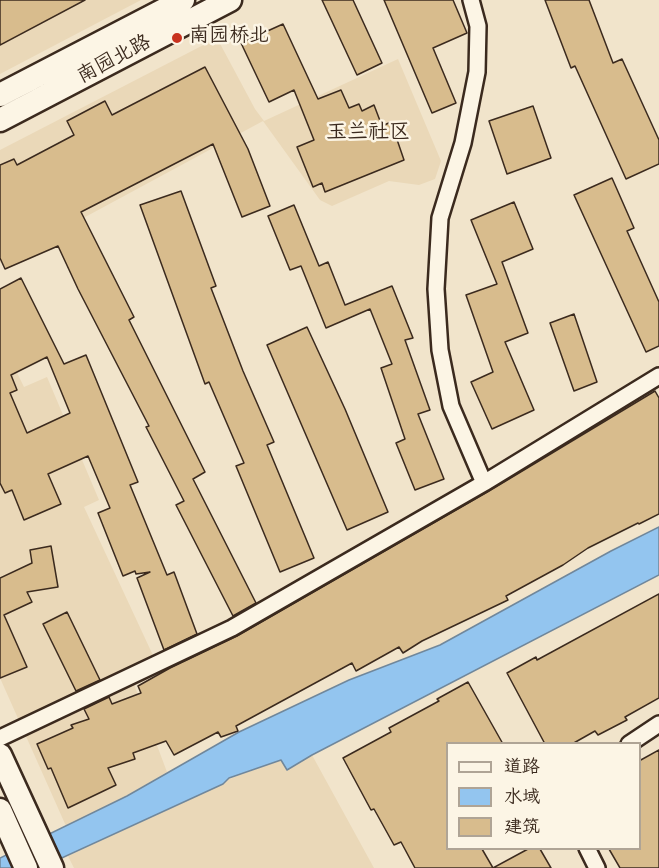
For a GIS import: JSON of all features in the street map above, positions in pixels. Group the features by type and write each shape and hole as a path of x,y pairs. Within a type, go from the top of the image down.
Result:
{"main road":[{"name":"南园北路","path":"0,95 183,0"},
{"name":"南园北路","path":"0,120 230,0"},
{"path":"0,754 52,868"},
{"path":"0,810 26,868"}],"street":[{"path":"471,0 478,26 477,72 463,143 440,218 436,289 440,350 451,406 484,483"},
{"path":"0,738 232,628 484,483 659,376"},
{"path":"632,742 659,724"},
{"path":"588,850 597,868"}],"shaded area":[{"path":"0,0 141,0 0,74"},
{"path":"217,38 255,109 264,121 398,59 441,161 435,179 419,185 389,181 332,206 320,200 263,121 0,263 0,150"},
{"path":"0,338 24,387 47,377 99,500 84,507 157,664 132,679 167,772 127,796 66,826 0,678"},
{"path":"312,755 374,868 74,868 68,856 223,784 229,779 281,760 287,770"}],"water":[{"path":"659,527 659,575 287,770 281,760 229,778 223,784 40,868 0,868 0,858 127,796 239,732 349,680 440,645"}],"building":[{"path":"0,0 85,0 0,45"},
{"path":"322,0 353,0 382,63 357,75"},
{"path":"384,0 453,0 467,33 433,48 456,103 432,113"},
{"path":"545,0 589,0 613,63 622,59 659,140 659,164 626,179 575,66 571,68"},
{"path":"283,24 318,99 341,90 349,108 359,104 362,111 374,105 382,126 391,122 404,160 325,192 322,183 313,187 297,147 314,140 294,90 269,102 241,43"},
{"path":"205,67 248,149 270,206 242,217 213,144 81,212 134,317 129,320 205,472 193,479 256,603 233,616 176,505 184,501 146,427 149,426 58,246 5,269 0,258 0,165 14,159 17,165 74,135 67,121 105,101 112,115"},
{"path":"533,106 551,158 507,174 489,121"},
{"path":"612,178 634,228 627,231 659,302 659,346 646,352 574,195"},
{"path":"181,191 216,286 211,288 243,371 274,442 267,445 314,558 280,572 236,466 244,463 209,382 205,384 140,205"},
{"path":"514,202 533,249 502,262 528,333 505,342 534,410 492,429 471,382 493,372 466,295 497,284 471,220"},
{"path":"294,205 319,266 328,262 345,305 392,286 413,338 405,340 430,410 418,414 444,479 415,490 396,443 405,439 381,368 392,364 370,309 326,328 301,266 290,270 268,216"},
{"path":"21,278 64,364 86,355 138,482 130,485 167,575 174,572 197,634 164,650 137,578 150,572 136,574 135,571 123,576 98,513 110,508 88,456 48,474 61,504 24,520 12,490 5,493 0,483 0,289","holes":["47,357 70,413 27,433 10,393 17,390 11,375"]},
{"path":"574,314 597,382 574,391 550,323"},
{"path":"307,327 345,409 388,512 347,530 267,345"},
{"path":"655,391 659,398 659,514 588,548 563,565 506,596 508,600 422,641 403,653 399,647 356,671 352,663 236,726 238,731 221,737 218,732 174,755 166,741 133,753 135,759 108,768 116,785 68,808 51,768 48,769 37,744 73,728 71,725 89,719 84,709 109,697 112,704 141,693 138,686 237,636 489,491"},
{"path":"51,546 58,587 27,592 32,602 4,615 27,667 0,678 0,578 32,563 30,550"},
{"path":"659,594 659,698 625,717 627,720 598,735 595,731 576,742 544,742 507,673 536,657 537,660"},
{"path":"67,612 100,680 76,691 43,624"},
{"path":"468,682 502,742 446,742 446,850 483,850 493,868 415,868 401,842 394,845 374,809 371,810 343,758 391,732 389,728 439,701 437,699"},
{"path":"659,750 659,868 620,868 610,850 641,850 641,760"},
{"path":"526,850 541,850 551,868 493,868"}],"place":[{"name":"南园桥北","path":"177,38"}],"district":[{"name":"玉兰社区","path":"368,135"}]}
